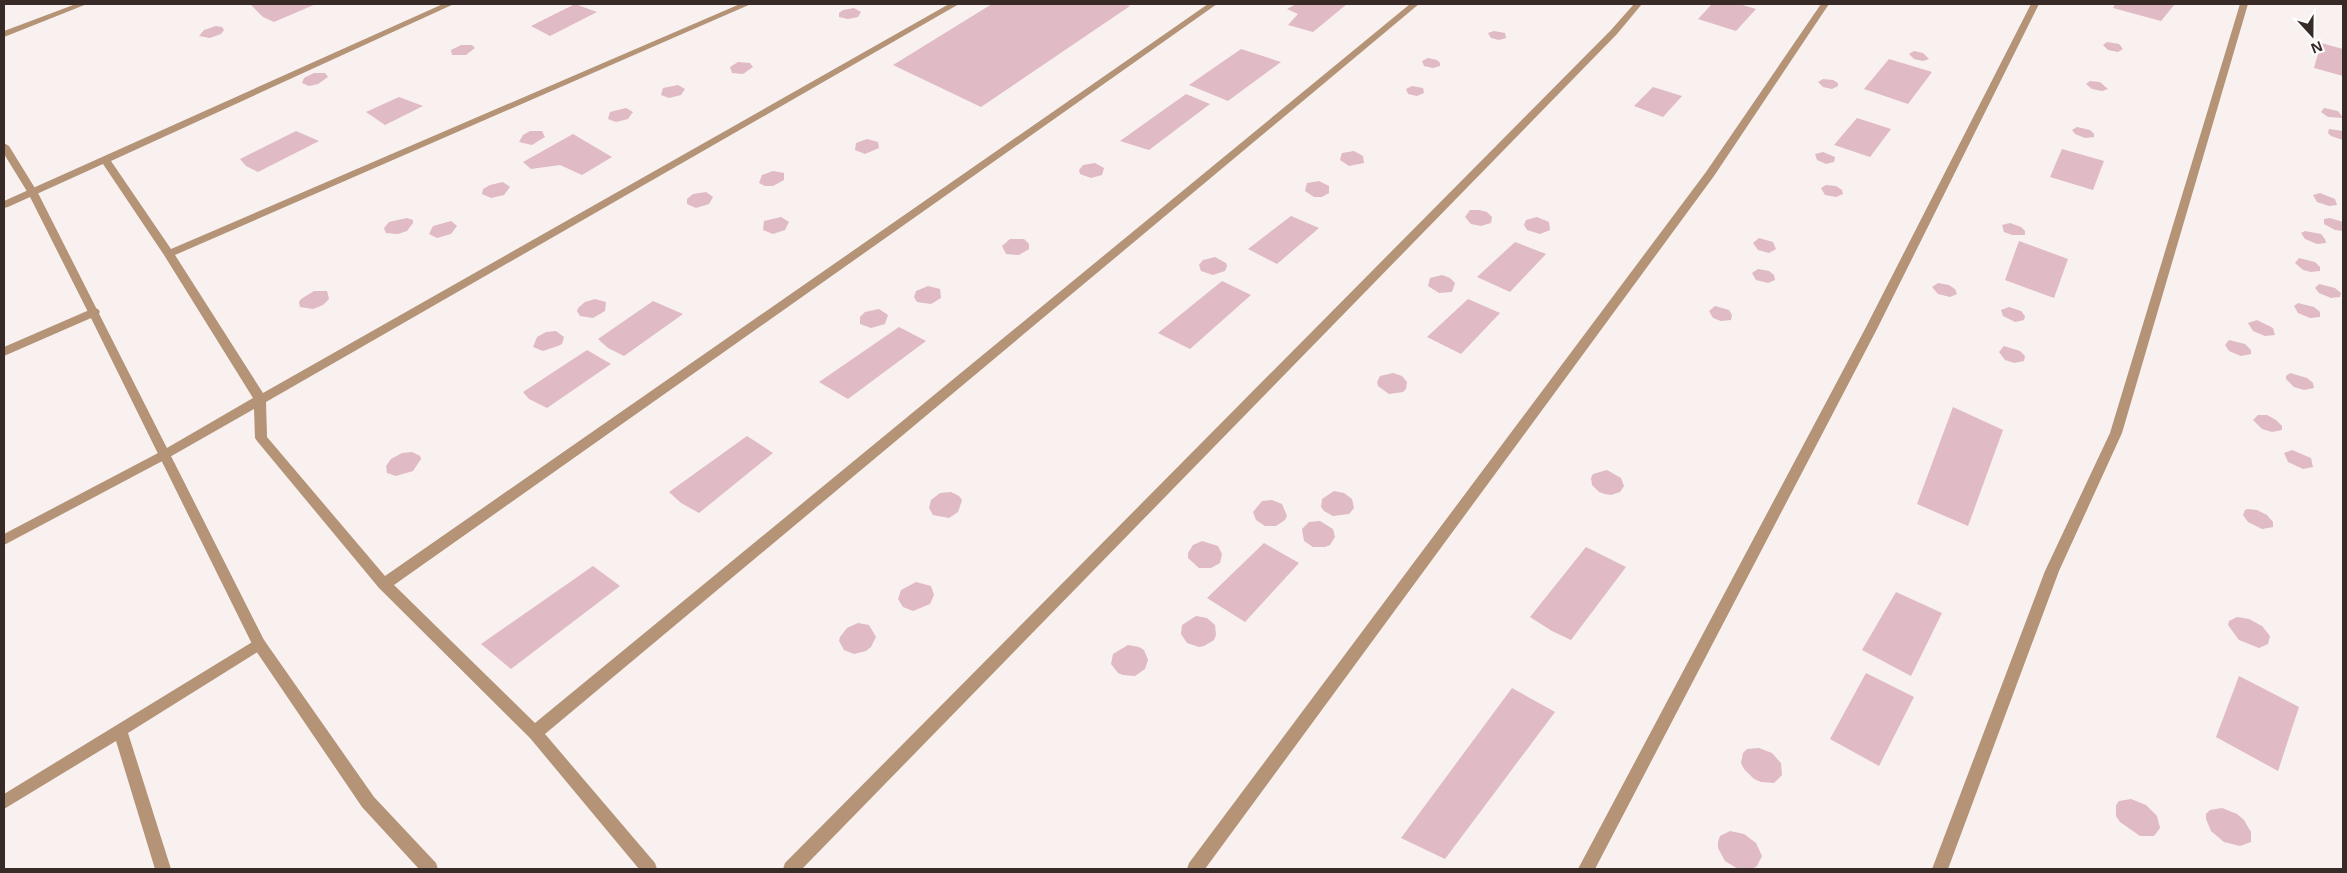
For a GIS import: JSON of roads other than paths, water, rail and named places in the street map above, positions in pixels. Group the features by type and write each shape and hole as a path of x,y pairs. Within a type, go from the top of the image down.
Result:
{"street":[{"path":"4,34 83,4"},
{"path":"4,205 450,4"},
{"path":"169,254 747,4"},
{"path":"4,540 164,455 955,4"},
{"path":"384,584 1213,4"},
{"path":"535,733 1415,4"},
{"path":"791,869 1586,60 1638,4"},
{"path":"1195,869 1710,174 1825,4"},
{"path":"1586,869 1871,330 2035,4"},
{"path":"1940,869 2052,571 2116,433 2244,4"},
{"path":"4,146 33,193 94,312 259,644 368,802 430,869"},
{"path":"105,160 169,254 260,399 261,438 384,584 535,733 649,869"},
{"path":"4,352 94,312"},
{"path":"4,802 259,644"},
{"path":"120,730 163,869"}]}
